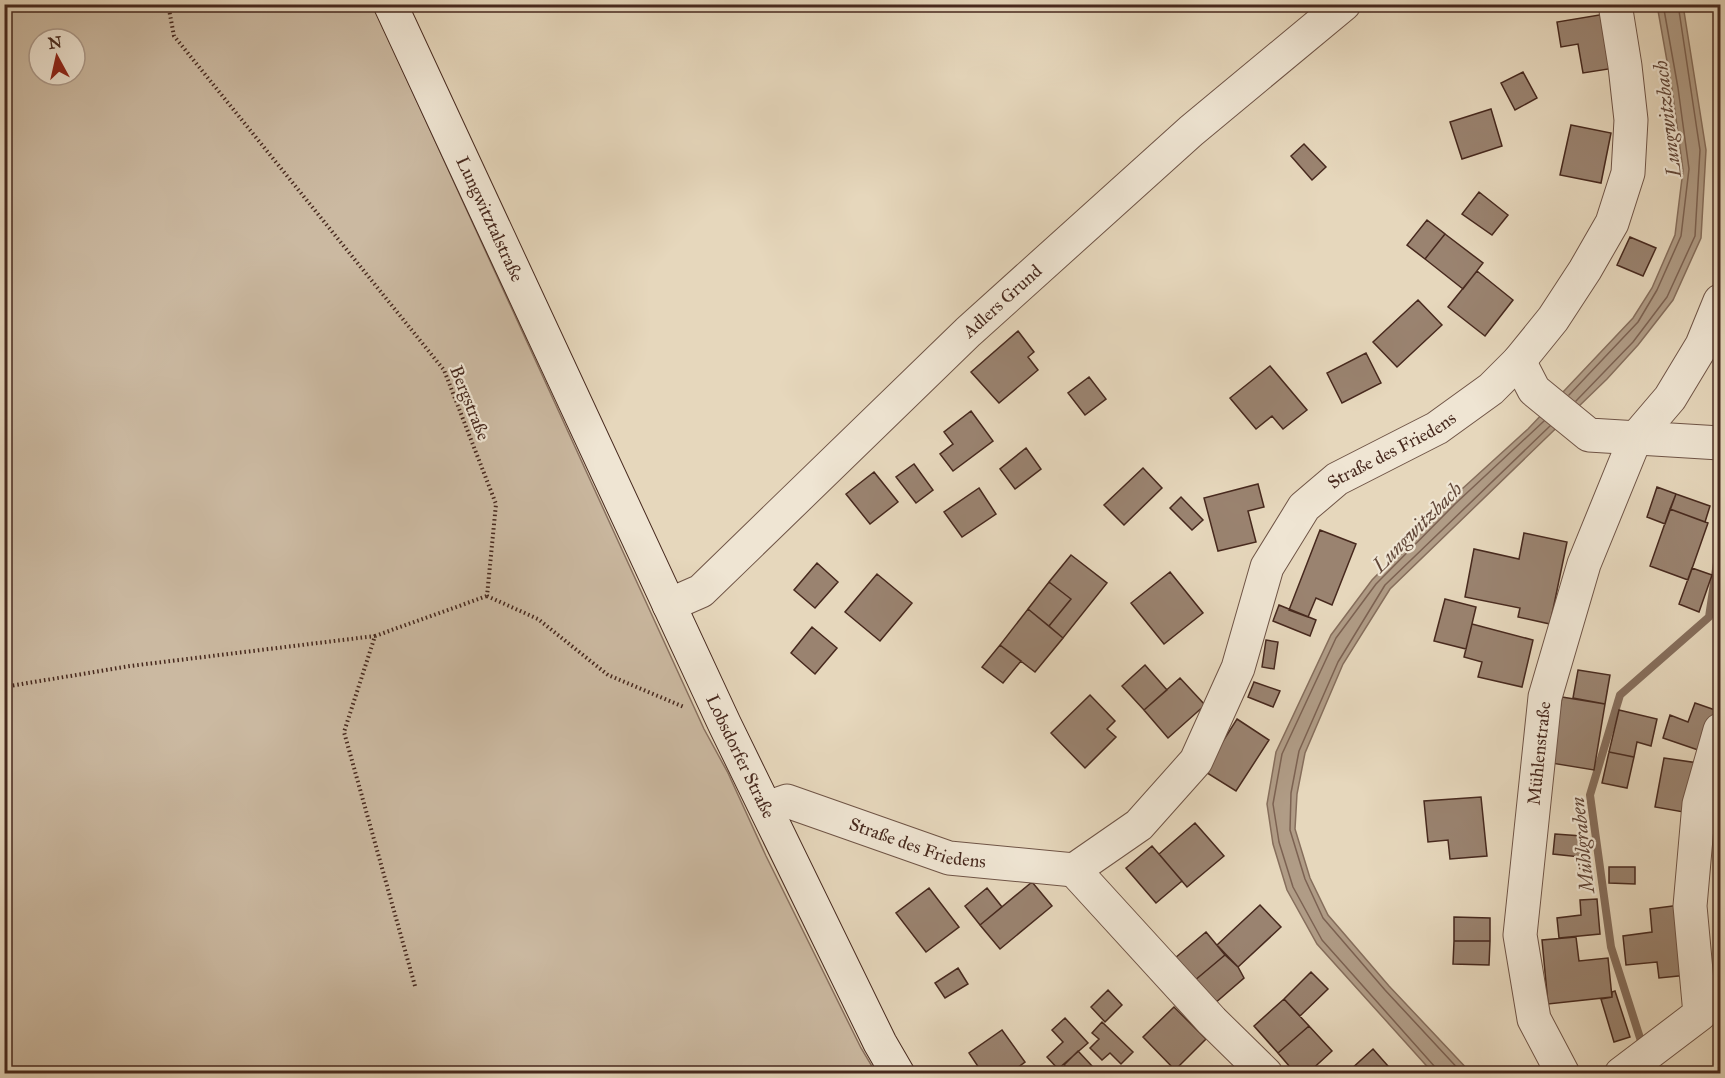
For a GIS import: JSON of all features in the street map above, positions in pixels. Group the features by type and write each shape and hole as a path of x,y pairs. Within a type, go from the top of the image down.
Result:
{"street":[{"name":"Lungwitztalstraße","path":"390,4 589,434"},
{"name":"Adlers Grund","path":"669,605 701,591 968,332 1191,131 1344,4"},
{"name":"Straße des Friedens","path":"767,808 787,801 949,858 1074,870 1138,825 1196,761 1238,668 1268,567 1304,507 1337,479 1437,428 1491,389 1519,361 1553,319 1585,270 1612,223 1628,173 1631,120 1615,4"},
{"name":"Mühlenstraße","path":"1563,1074 1534,1019 1520,935 1545,697 1584,564 1635,439 1670,398 1702,345 1720,301"},
{"path":"1519,361 1534,390 1589,435 1720,442"},
{"name":"Lobsdorfer Straße","path":"589,434 724,723 767,808 784,850 898,1074"},
{"path":"1621,1074 1700,1014 1690,906 1699,804 1720,730"},
{"path":"1074,870 1212,1021 1266,1074"}],"path":[{"name":"Bergstraße","path":"168,4 174,36 444,370 496,504 487,596"},
{"path":"4,687 130,666 375,636 487,596 538,619 608,675 724,723"},
{"path":"375,636 344,732 415,986"}],"shaded area":[{"path":"5,5 373,5 704,729 728,773 766,856 861,1048 876,1073 5,1074"}],"water":[{"path":"1657,5 1683,5 1706,150 1701,238 1673,300 1638,345 1607,379 1390,589 1343,664 1305,753 1297,794 1295,829 1310,878 1328,915 1389,986 1471,1073 1433,1073 1317,944 1287,890 1273,844 1267,804 1276,752 1331,635 1372,580 1451,499 1528,429 1633,318 1652,288 1675,235 1683,170"}],"building":[{"path":"1605,14 1615,68 1583,73 1578,44 1561,47 1557,22"},
{"path":"1523,72 1537,98 1515,110 1501,83"},
{"path":"1491,109 1502,146 1462,159 1450,122"},
{"path":"1571,125 1611,133 1601,183 1560,175"},
{"path":"1304,144 1326,167 1312,180 1291,156"},
{"path":"1479,192 1508,215 1492,235 1462,214"},
{"path":"1427,220 1445,234 1425,259 1407,245"},
{"path":"1445,234 1483,263 1463,289 1425,259"},
{"path":"1630,237 1656,248 1643,276 1617,265"},
{"path":"1477,271 1513,300 1485,336 1448,307"},
{"path":"1418,300 1442,325 1397,367 1373,342"},
{"path":"1018,331 1034,352 1028,357 1038,370 999,403 971,372"},
{"path":"1366,353 1381,383 1342,403 1327,373"},
{"path":"1270,366 1307,410 1283,429 1272,416 1256,429 1230,398"},
{"path":"1089,377 1106,399 1085,415 1068,393"},
{"path":"971,411 993,441 953,471 940,454 953,444 944,432"},
{"path":"1026,448 1041,469 1015,489 1000,469"},
{"path":"914,464 933,490 916,503 896,477"},
{"path":"1143,468 1162,488 1124,525 1104,505"},
{"path":"874,472 898,502 870,524 846,494"},
{"path":"1258,484 1264,507 1248,511 1256,542 1218,551 1204,498"},
{"path":"1657,487 1676,494 1665,524 1647,517"},
{"path":"979,488 996,514 962,537 944,512"},
{"path":"1676,494 1710,506 1705,522 1670,509"},
{"path":"1181,497 1203,520 1192,530 1170,508"},
{"path":"1670,509 1708,523 1688,580 1650,566"},
{"path":"1320,530 1356,544 1332,605 1316,598 1308,617 1289,610"},
{"path":"1524,533 1567,542 1550,624 1518,617 1520,608 1465,597 1474,549 1519,559"},
{"path":"1071,555 1107,583 1063,638 1049,626 1071,599 1049,582"},
{"path":"817,563 838,582 815,608 794,590"},
{"path":"1692,568 1712,575 1699,612 1679,604"},
{"path":"1170,572 1203,613 1164,644 1131,603"},
{"path":"877,574 912,603 880,641 845,612"},
{"path":"1049,582 1071,599 1049,626 1028,609"},
{"path":"1445,599 1476,607 1466,649 1434,641"},
{"path":"1279,605 1316,620 1310,636 1273,621"},
{"path":"1028,609 1063,638 1035,672 1000,645"},
{"path":"1472,624 1533,640 1522,687 1478,677 1482,662 1464,657"},
{"path":"812,627 837,648 815,674 791,653"},
{"path":"1266,640 1278,642 1274,669 1262,667"},
{"path":"1000,645 1021,661 1003,683 982,667"},
{"path":"1145,665 1167,690 1144,710 1122,686"},
{"path":"1578,670 1610,675 1605,704 1573,698"},
{"path":"1180,678 1205,705 1168,738 1144,710"},
{"path":"1254,682 1280,691 1273,707 1248,697"},
{"path":"1090,695 1115,721 1107,729 1116,737 1085,768 1051,733"},
{"path":"1562,697 1605,704 1594,770 1551,763"},
{"path":"1695,703 1718,711 1704,752 1663,738 1670,715 1688,722"},
{"path":"1619,710 1657,719 1651,746 1637,742 1634,757 1609,752"},
{"path":"1237,719 1269,740 1236,791 1204,771"},
{"path":"1609,752 1634,757 1627,788 1602,783"},
{"path":"1664,758 1698,763 1689,813 1655,807"},
{"path":"1481,797 1487,856 1450,859 1448,840 1428,842 1424,801"},
{"path":"1195,823 1224,856 1187,887 1159,854"},
{"path":"1555,834 1582,836 1580,857 1553,854"},
{"path":"1152,846 1182,881 1156,903 1126,868"},
{"path":"1609,867 1635,867 1635,884 1609,883"},
{"path":"1032,882 1052,906 1000,949 980,925"},
{"path":"929,888 959,927 926,952 896,913"},
{"path":"987,888 1002,907 980,925 965,906"},
{"path":"1597,899 1600,934 1559,938 1557,918 1581,915 1580,900"},
{"path":"1260,905 1281,927 1238,967 1217,945"},
{"path":"1680,905 1688,975 1659,978 1657,962 1626,965 1623,936 1652,932 1650,909"},
{"path":"1454,917 1490,918 1490,941 1454,941"},
{"path":"1206,932 1225,955 1194,981 1175,958"},
{"path":"1576,937 1579,961 1608,958 1612,997 1548,1004 1542,940"},
{"path":"1454,941 1490,941 1489,965 1453,964"},
{"path":"1225,955 1238,967 1244,978 1214,1004 1194,981"},
{"path":"958,968 968,984 945,998 935,983"},
{"path":"1311,972 1328,989 1300,1016 1284,999"},
{"path":"1108,990 1122,1005 1105,1022 1091,1007"},
{"path":"1615,991 1630,1037 1614,1042 1601,999 1612,997 1612,992"},
{"path":"1284,999 1309,1026 1278,1053 1254,1026"},
{"path":"1174,1007 1206,1039 1175,1070 1143,1037"},
{"path":"1065,1018 1088,1043 1058,1069 1047,1057 1063,1042 1052,1030"},
{"path":"1102,1022 1133,1052 1121,1064 1110,1053 1102,1060 1090,1048 1099,1039 1092,1033"},
{"path":"1309,1026 1332,1051 1307,1074 1296,1074 1278,1053"},
{"path":"1002,1030 1025,1062 1009,1074 983,1074 969,1053"},
{"path":"1373,1049 1395,1074 1349,1074 1348,1072"},
{"path":"1078,1051 1093,1067 1087,1074 1073,1074 1064,1065"}],"waterway":[{"name":"Mühlgraben","path":"1641,1041 1611,947 1590,795 1620,695 1709,617 1720,542"}],"water label":[{"name":"Lungwitzbach","path":"1667,119"},
{"name":"Lungwitzbach","path":"1417,527"}]}
